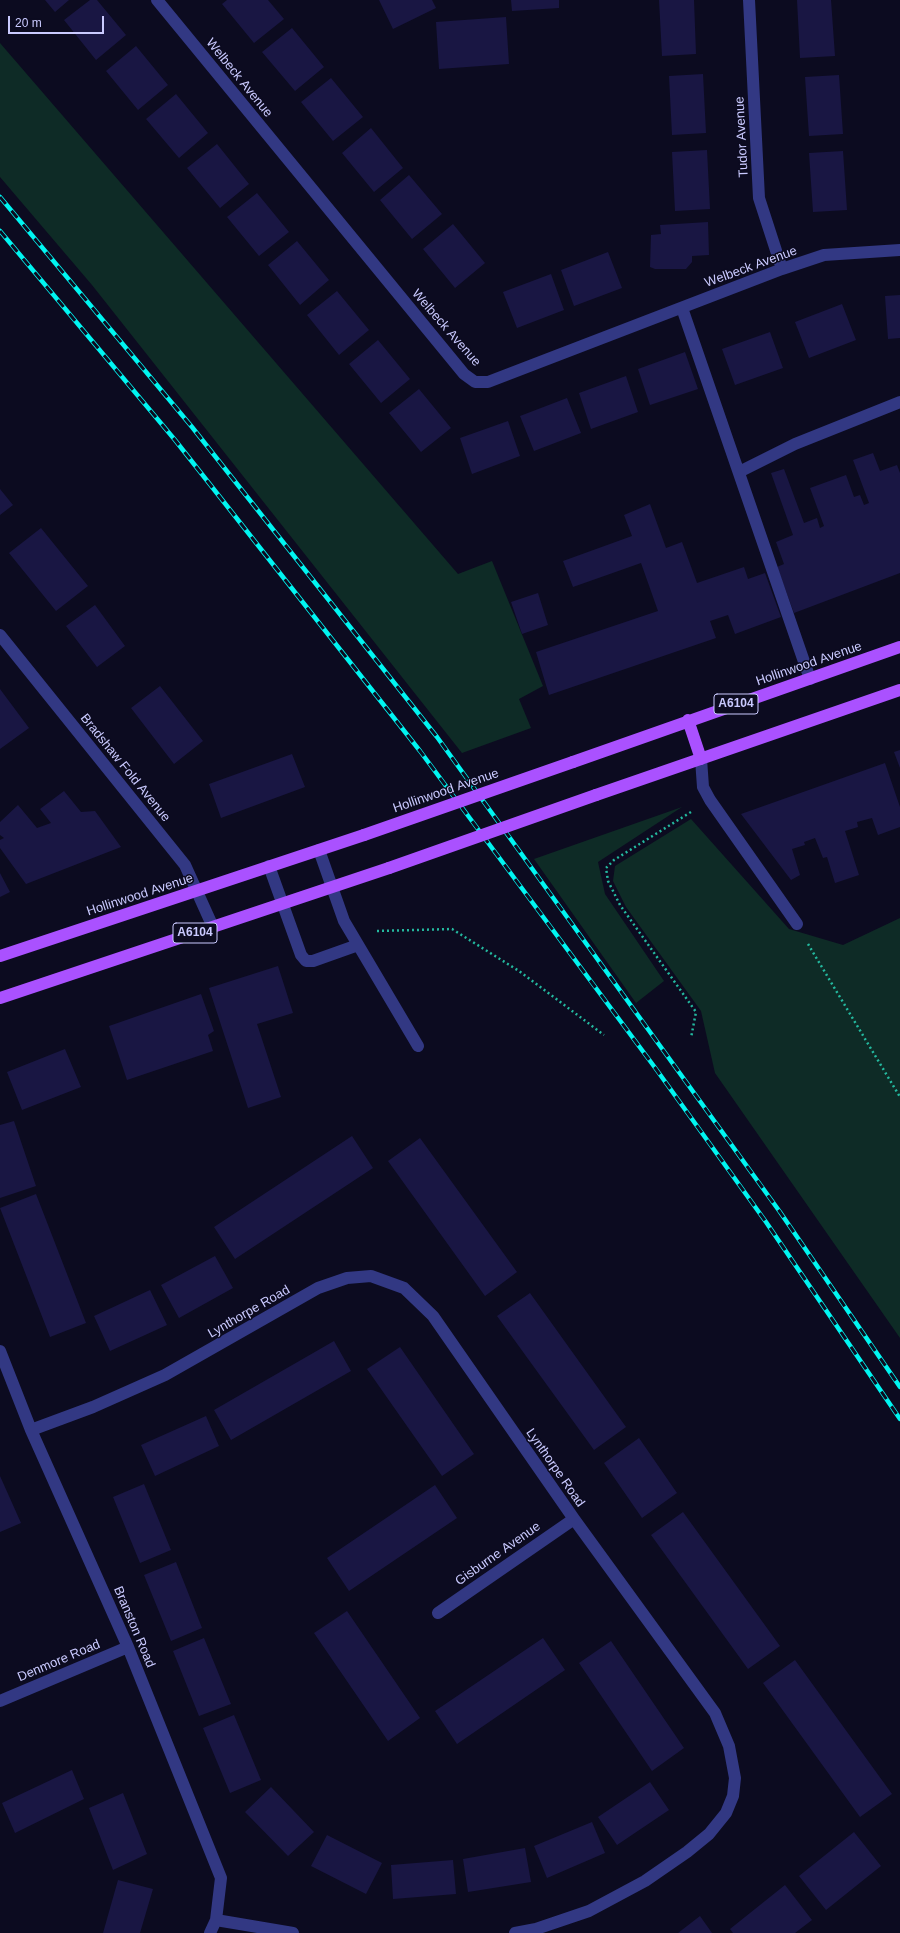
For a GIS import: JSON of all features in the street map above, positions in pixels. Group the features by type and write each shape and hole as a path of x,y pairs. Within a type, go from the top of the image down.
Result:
{"main road":[{"name":"Hollinwood Avenue","path":"0,956 364,835 688,720 900,647"},
{"name":"A6104","path":"0,998 332,888 900,690"},
{"path":"688,720 701,760"}],"street":[{"name":"Welbeck Avenue","path":"157,0 459,368 475,382 488,382 782,269 824,255 900,250"},
{"name":"Tudor Avenue","path":"748,0 759,198 782,269"},
{"path":"682,308 810,679"},
{"path":"739,472 795,444 900,402"},
{"name":"Bradshaw Fold Avenue","path":"0,635 185,865 198,890 213,927"},
{"path":"701,760 703,787 710,800 797,924"},
{"path":"319,850 344,921 418,1046"},
{"path":"269,866 301,955 306,961 313,961 358,945"},
{"name":"Lynthorpe Road","path":"31,1430 92,1407 165,1375 318,1288 347,1278 371,1276 404,1288 433,1316 574,1519 715,1714 729,1746 735,1778 733,1796 726,1813 709,1834 646,1882 589,1911 536,1929 515,1933"},
{"name":"Branston Road","path":"0,1351 31,1430 128,1647 221,1878 216,1920 210,1933"},
{"name":"Gisburne Avenue","path":"438,1613 574,1519"},
{"name":"Denmore Road","path":"0,1701 128,1647"},
{"path":"216,1920 293,1933"}],"path":[{"path":"691,1038 696,1012 620,905 608,881 606,868 614,860 710,800"},
{"path":"797,924 900,1097"},
{"path":"371,932 389,929 452,929 519,971 604,1036"}],"green space":[{"path":"0,43 458,574 492,561 543,686 519,699 531,728 462,753 92,285 0,177"},
{"path":"682,807 598,862 605,894 664,981 636,1003 534,859"},
{"path":"691,819 789,929 843,945 900,918 900,1338 715,1073 701,1011 626,907 613,881 615,866"}],"building":[{"path":"45,0 69,0 55,12"},
{"path":"90,0 97,0 126,35 96,60 64,20"},
{"path":"227,0 268,0 284,19 254,43 222,4"},
{"path":"379,0 432,0 436,8 393,29"},
{"path":"511,0 559,0 559,8 512,11"},
{"path":"659,0 694,0 696,54 662,56"},
{"path":"797,0 831,0 835,56 800,58"},
{"path":"506,17 509,64 439,69 436,22"},
{"path":"292,28 324,67 295,91 262,52"},
{"path":"136,46 168,85 138,110 106,71"},
{"path":"703,74 706,133 672,135 669,76"},
{"path":"839,75 843,134 809,136 805,77"},
{"path":"331,78 363,117 333,141 301,102"},
{"path":"176,94 208,133 179,158 146,119"},
{"path":"371,128 403,168 374,192 342,153"},
{"path":"217,144 249,184 220,208 187,168"},
{"path":"707,150 710,209 675,211 672,152"},
{"path":"843,151 847,210 813,212 809,153"},
{"path":"409,175 442,214 412,239 380,200"},
{"path":"257,193 289,232 259,256 227,217"},
{"path":"708,222 709,255 692,256 692,262 686,269 655,269 650,267 651,235 661,234 660,225"},
{"path":"453,224 485,263 455,288 423,249"},
{"path":"297,241 329,280 300,305 268,265"},
{"path":"608,252 622,288 574,306 561,270"},
{"path":"551,274 564,310 517,328 503,292"},
{"path":"337,291 369,330 339,355 307,315"},
{"path":"900,295 900,338 888,339 885,296"},
{"path":"842,304 856,340 809,358 795,322"},
{"path":"770,332 783,368 735,385 722,349"},
{"path":"378,340 410,379 381,403 349,364"},
{"path":"685,352 698,389 650,405 638,369"},
{"path":"626,376 638,412 591,429 579,393"},
{"path":"419,389 451,428 421,452 389,413"},
{"path":"567,398 581,433 534,451 520,416"},
{"path":"508,421 520,456 472,474 460,438"},
{"path":"873,453 880,471 897,465 900,473 900,573 794,613 777,567 784,564 776,542 793,535 771,473 784,469 804,523 817,518 820,528 824,526 810,488 846,475 854,497 860,495 864,505 869,503 853,460"},
{"path":"0,489 13,505 0,515"},
{"path":"650,504 666,548 682,542 697,583 744,567 748,579 765,573 781,617 735,634 728,615 710,621 716,638 549,695 536,652 658,611 641,563 573,587 563,561 632,536 624,515"},
{"path":"41,528 88,586 56,611 9,553"},
{"path":"538,593 548,625 522,634 511,602"},
{"path":"95,605 125,646 97,667 66,626"},
{"path":"160,686 203,741 174,764 131,708"},
{"path":"0,689 29,728 0,749"},
{"path":"900,750 900,768 894,752"},
{"path":"292,754 305,787 221,818 209,784"},
{"path":"885,763 900,807 900,827 878,835 872,818 857,822 858,827 845,831 859,875 835,883 827,857 823,858 815,838 804,842 805,845 792,849 800,875 791,880 741,814"},
{"path":"64,791 81,812 95,811 121,847 26,884 0,848 0,840 4,838 0,835 0,822 18,805 37,828 51,823 40,809"},
{"path":"0,873 10,892 0,897"},
{"path":"278,966 293,1013 257,1024 281,1097 248,1108 209,988"},
{"path":"201,994 214,1031 208,1035 213,1051 127,1080 109,1026"},
{"path":"65,1049 81,1087 22,1110 7,1072"},
{"path":"14,1121 36,1186 0,1198 0,1125"},
{"path":"352,1136 373,1168 235,1259 214,1227"},
{"path":"420,1138 517,1272 485,1296 388,1161"},
{"path":"36,1194 86,1323 50,1337 0,1208"},
{"path":"215,1256 233,1288 179,1318 161,1285"},
{"path":"150,1290 167,1325 110,1351 94,1316"},
{"path":"530,1293 626,1427 594,1450 497,1316"},
{"path":"334,1341 351,1371 231,1440 214,1410"},
{"path":"400,1347 474,1454 442,1476 367,1369"},
{"path":"206,1416 219,1446 155,1476 141,1445"},
{"path":"639,1438 677,1493 642,1518 604,1463"},
{"path":"0,1476 21,1523 0,1532"},
{"path":"144,1484 171,1550 140,1563 113,1497"},
{"path":"435,1485 457,1518 349,1591 327,1558"},
{"path":"683,1512 780,1646 748,1669 651,1535"},
{"path":"176,1562 202,1628 171,1641 144,1575"},
{"path":"347,1611 420,1718 388,1741 314,1633"},
{"path":"204,1638 231,1704 199,1716 173,1651"},
{"path":"543,1638 565,1670 457,1744 435,1711"},
{"path":"611,1641 684,1748 652,1771 579,1663"},
{"path":"795,1660 892,1794 860,1817 763,1683"},
{"path":"234,1715 261,1780 230,1793 203,1728"},
{"path":"72,1770 84,1799 15,1833 2,1803"},
{"path":"650,1782 669,1810 617,1845 598,1817"},
{"path":"271,1787 314,1832 288,1856 245,1812"},
{"path":"123,1793 147,1854 113,1870 89,1808"},
{"path":"592,1822 605,1853 547,1878 534,1846"},
{"path":"854,1832 881,1866 826,1910 799,1876"},
{"path":"327,1835 382,1863 366,1894 311,1866"},
{"path":"525,1848 531,1882 468,1892 463,1859"},
{"path":"453,1860 456,1894 393,1899 391,1865"},
{"path":"118,1880 153,1889 140,1933 103,1933"},
{"path":"785,1885 812,1920 795,1933 733,1933 730,1929"},
{"path":"700,1916 712,1933 678,1933"}],"railway":[{"path":"0,197 192,427 437,737 780,1212 900,1387"},
{"path":"0,231 175,440 420,751 656,1069 766,1222 900,1419"}]}
